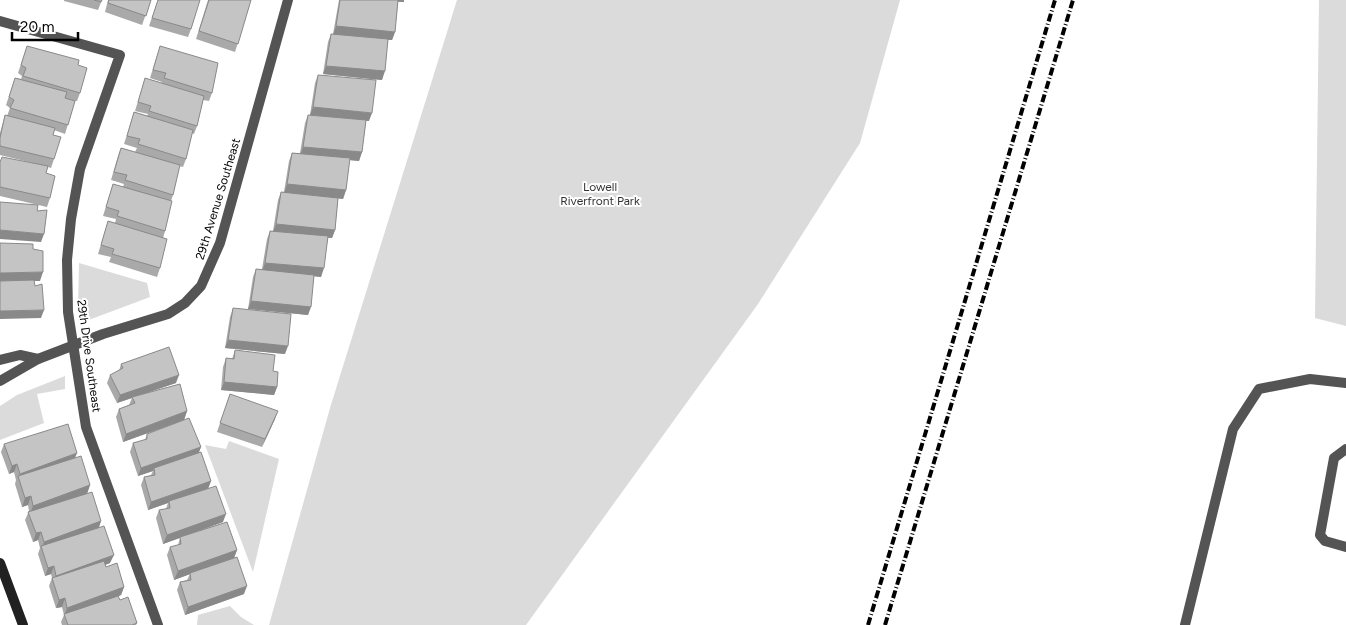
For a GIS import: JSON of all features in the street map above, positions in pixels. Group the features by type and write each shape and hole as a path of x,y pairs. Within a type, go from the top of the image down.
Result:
{"street":[{"name":"29th Avenue Southeast","path":"0,381 38,359 103,334 168,314 185,303 201,286 220,243 288,0"},
{"name":"29th Drive Southeast","path":"0,22 120,55 80,168 71,219 67,260 68,312 86,427 158,625"},
{"name":"29th Avenue Southeast","path":"0,360 20,355 38,359"},
{"path":"1185,625 1233,429 1258,389 1310,379 1346,383"},
{"path":"1346,449 1334,458 1320,535 1325,542 1346,547"},
{"path":"0,563 23,625"}],"green space":[{"name":"Lowell Riverfront Park","path":"457,0 900,0 860,143 758,304 526,625 269,625 330,408"},
{"path":"1319,0 1346,0 1346,326 1315,318"},
{"path":"79,263 147,283 150,297 86,321 78,308"},
{"path":"65,376 65,389 37,394 44,423 0,440 0,406 17,395"},
{"path":"229,441 279,459 253,572 205,445 226,449"},
{"path":"230,606 241,617 254,625 197,625 198,615"}],"building":[{"path":"109,0 151,0 146,16 108,3"},
{"path":"158,0 200,0 191,29 152,18"},
{"path":"209,0 251,0 238,44 199,31"},
{"path":"340,0 398,0 395,32 336,26"},
{"path":"331,34 388,39 385,71 326,66"},
{"path":"27,46 79,60 78,65 87,68 80,93 23,76 26,68 21,65"},
{"path":"160,46 218,63 212,93 164,78 166,73 153,70"},
{"path":"318,75 376,80 372,113 313,107"},
{"path":"15,78 67,92 65,98 75,101 68,125 10,108 14,100 9,97"},
{"path":"145,78 204,96 197,126 149,111 151,106 138,102"},
{"path":"134,112 193,130 186,159 138,144 140,139 127,136"},
{"path":"5,115 55,128 53,135 61,137 54,159 0,146"},
{"path":"308,115 366,120 362,152 303,147"},
{"path":"121,148 180,165 173,195 125,180 127,175 114,172"},
{"path":"292,153 350,158 346,190 287,184"},
{"path":"2,157 48,166 46,173 55,176 50,198 0,187 0,162"},
{"path":"113,184 172,201 165,231 117,216 119,211 106,207"},
{"path":"281,192 338,198 335,230 276,224"},
{"path":"0,202 38,205 37,211 47,210 44,234 0,230"},
{"path":"108,221 167,239 160,268 112,254 114,249 101,245"},
{"path":"270,231 328,236 324,268 265,263"},
{"path":"0,243 33,244 33,249 43,251 43,272 0,273"},
{"path":"256,269 314,275 311,307 251,301"},
{"path":"34,280 35,286 42,284 44,310 0,311 0,281"},
{"path":"233,308 291,314 288,346 228,340"},
{"path":"169,347 179,375 120,395 110,375 123,368 121,364"},
{"path":"235,350 275,355 273,371 278,372 277,387 224,382 226,358 234,359"},
{"path":"180,384 187,411 126,434 119,409 135,403 132,397"},
{"path":"230,394 278,411 265,439 220,423"},
{"path":"189,418 201,447 141,468 133,443 147,439 147,434"},
{"path":"68,424 77,453 20,474 17,464 12,466 4,444"},
{"path":"201,452 211,481 151,502 144,477 155,475 154,468"},
{"path":"81,456 90,485 33,506 31,496 25,498 18,476"},
{"path":"216,486 226,514 167,535 159,510 170,508 169,501"},
{"path":"92,492 101,521 44,542 41,532 36,533 28,512"},
{"path":"227,522 237,550 178,571 170,547 181,544 180,537"},
{"path":"104,526 114,555 56,576 54,566 48,568 41,546"},
{"path":"237,557 247,586 188,607 180,582 191,580 190,573"},
{"path":"104,561 106,567 117,563 124,587 67,608 65,598 59,600 52,578"},
{"path":"118,596 120,600 128,597 137,623 132,625 68,625 64,614"}],"railway":[{"path":"868,625 1055,0"},
{"path":"885,625 1073,0"}]}
